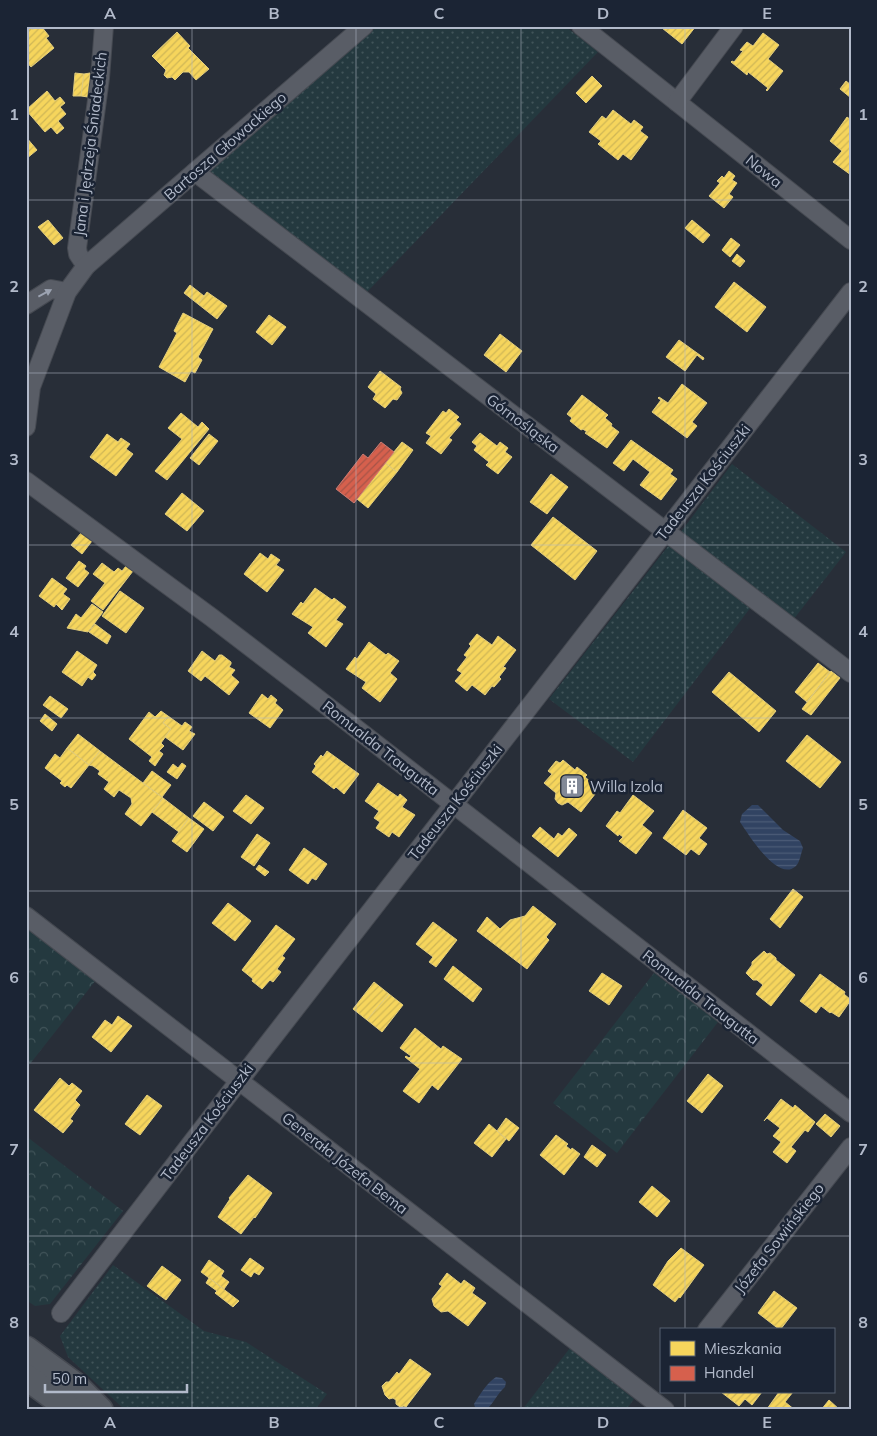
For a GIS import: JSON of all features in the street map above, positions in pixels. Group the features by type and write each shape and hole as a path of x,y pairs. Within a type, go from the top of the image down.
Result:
{"main road":[{"path":"26,1349 76,1385 100,1410"},
{"path":"26,1377 71,1410"}],"street":[{"name":"Jana i Jędrzeja Śniadeckich","path":"86,266 78,254 77,248 100,78 104,26"},
{"name":"Bartosza Głowackiego","path":"86,266 364,26"},
{"name":"Nowa","path":"581,26 851,240"},
{"path":"677,102 734,26"},
{"name":"Górnośląska","path":"195,172 851,673"},
{"path":"26,427 31,387 67,292 86,266"},
{"path":"26,305 51,289 67,292"},
{"name":"Tadeusza Kościuszki","path":"62,1313 453,804 851,292"},
{"name":"Romualda Traugutta","path":"26,481 203,611 851,1113"},
{"name":"Generała Józefa Bema","path":"26,916 656,1402"},
{"name":"Józefa Sowińskiego","path":"709,1328 851,1147"}],"green space":[{"path":"378,26 565,26 598,52 367,292 209,171"},
{"path":"732,464 846,552 793,620 680,533"},
{"path":"669,545 751,607 633,762 549,699"},
{"path":"26,928 96,980 26,1069"},
{"path":"654,973 718,1022 617,1153 553,1103"},
{"path":"26,1136 123,1211 50,1304 35,1306 26,1300"},
{"path":"113,1265 204,1331 246,1342 327,1394 315,1410 125,1410 68,1357 60,1336"},
{"path":"570,1348 634,1399 626,1410 522,1410"}],"water":[{"path":"752,805 758,805 783,830 800,841 803,848 796,866 789,870 773,863 750,837 740,822 742,814"},
{"path":"496,1377 502,1378 506,1382 505,1387 486,1410 476,1410 474,1404 481,1393"}],"building: Mieszkania":[{"path":"30,26 33,30 37,26 41,26 49,36 46,38 54,48 31,67 26,61 26,27"},
{"path":"663,26 696,26 682,44 662,28"},
{"path":"177,32 190,46 188,48 209,69 196,80 189,72 183,72 175,80 172,77 167,78 164,75 166,70 152,56"},
{"path":"763,33 779,45 768,59 783,71 767,91 768,88 748,72 747,75 731,62 734,62 743,51 740,50 747,42 753,46"},
{"path":"75,73 84,74 81,96 73,96"},
{"path":"90,73 88,97 81,96 84,74"},
{"path":"592,76 602,86 586,103 576,93"},
{"path":"846,81 851,85 851,98 840,89"},
{"path":"47,91 55,101 60,97 65,103 60,107 66,114 58,121 64,128 57,134 51,127 45,132 26,110"},
{"path":"613,110 631,124 634,120 643,127 640,131 648,137 631,160 623,154 618,160 598,144 601,141 589,132 602,116 606,119"},
{"path":"847,117 851,120 851,175 833,162 842,151 830,141"},
{"path":"26,137 37,150 26,159"},
{"path":"729,171 735,176 732,180 737,183 729,194 733,197 724,208 709,196 720,183 717,181 722,176 724,178"},
{"path":"48,220 63,238 54,245 38,227"},
{"path":"692,220 710,235 703,243 685,228"},
{"path":"731,238 740,245 730,257 722,250"},
{"path":"737,254 745,261 740,267 732,261"},
{"path":"734,282 766,307 747,332 715,307"},
{"path":"190,285 204,296 198,304 184,293"},
{"path":"207,292 227,306 217,319 198,304"},
{"path":"183,313 213,329 198,357 202,360 195,373 191,371 185,382 159,367 177,333 174,331"},
{"path":"269,315 286,327 272,345 256,332"},
{"path":"500,334 522,351 506,372 484,355"},
{"path":"679,340 704,358 703,360 697,355 685,371 666,357"},
{"path":"380,371 401,387 402,393 397,400 393,399 385,408 373,399 376,394 368,387"},
{"path":"682,384 707,403 692,422 697,426 687,438 652,412 661,400 659,397 668,403"},
{"path":"582,395 608,415 605,418 619,432 607,448 570,421 572,418 567,414"},
{"path":"449,409 459,417 456,420 461,424 449,438 452,440 441,454 426,443 431,436 426,433 443,411 446,413"},
{"path":"181,413 198,427 202,422 209,429 167,480 155,471 182,439 168,428"},
{"path":"480,433 497,446 500,442 508,448 505,452 512,457 498,474 486,465 489,462 474,450 477,446 472,442"},
{"path":"107,434 118,442 121,438 130,444 126,449 133,454 116,476 90,457"},
{"path":"209,434 218,441 199,465 190,458"},
{"path":"631,440 673,470 670,474 677,479 661,500 640,485 650,472 633,459 624,471 613,463"},
{"path":"402,442 413,450 397,472 385,463"},
{"path":"385,463 397,472 368,508 357,499"},
{"path":"551,474 568,487 547,514 530,502"},
{"path":"182,493 204,511 187,531 165,514"},
{"path":"553,517 597,551 575,580 531,545"},
{"path":"81,533 92,541 82,554 71,545"},
{"path":"260,553 268,559 271,554 280,560 276,565 284,570 267,592 244,574"},
{"path":"79,561 86,566 84,569 89,573 78,587 66,578"},
{"path":"102,563 114,572 118,568 122,571 126,566 133,571 103,610 91,601 105,583 93,574"},
{"path":"52,578 67,589 63,594 70,599 62,610 56,604 54,607 39,596"},
{"path":"315,588 346,607 336,620 343,624 326,647 308,633 313,627 292,614 301,602 303,604"},
{"path":"120,591 144,608 126,633 102,616"},
{"path":"92,604 103,612 88,632 67,628 76,614 81,618"},
{"path":"95,624 111,636 107,644 89,632"},
{"path":"477,634 492,645 498,636 516,650 503,667 506,668 499,677 501,679 485,695 472,685 467,691 455,681 462,673 457,670 467,657 464,655 471,646 469,644"},
{"path":"369,642 386,655 388,653 399,661 390,673 397,679 380,702 362,688 366,682 346,669 355,657 357,659"},
{"path":"77,651 97,665 93,672 96,675 92,680 88,677 82,686 62,672"},
{"path":"202,651 215,661 219,655 222,655 231,662 229,667 235,670 231,675 239,682 229,695 205,676 201,681 188,671"},
{"path":"818,663 830,672 807,702 795,692"},
{"path":"831,671 840,678 811,715 802,709"},
{"path":"729,672 776,711 759,732 712,692"},
{"path":"262,694 268,699 271,695 277,700 275,703 283,710 270,728 249,713"},
{"path":"50,696 68,709 61,718 43,705"},
{"path":"161,711 168,716 163,723 171,729 161,743 164,746 159,751 163,754 155,766 149,761 152,757 129,739 149,712 155,717"},
{"path":"45,714 57,724 52,731 40,721"},
{"path":"168,716 182,726 185,722 192,727 189,731 195,734 183,750 165,737 171,729 163,723"},
{"path":"78,734 100,751 89,765 67,748"},
{"path":"807,735 841,762 820,788 786,761"},
{"path":"67,748 89,765 71,788 67,785 65,787 60,783 62,781 45,768 55,754 60,758"},
{"path":"100,751 163,798 141,826 125,814 132,804 131,798 119,790 114,797 104,789 109,782 98,774 100,771 89,765"},
{"path":"327,751 359,774 344,794 336,787 334,789 312,772 316,766 314,764"},
{"name":"Willa Izola","path":"563,760 575,770 577,767 587,775 585,777 599,789 581,812 568,802 562,805 558,803 555,799 556,793 544,783 552,774 548,771 556,761 560,763"},
{"path":"182,763 186,766 177,779 167,772 173,764 178,768"},
{"path":"152,771 171,785 162,797 143,783"},
{"path":"378,783 398,797 400,794 407,800 402,807 415,815 399,837 392,832 389,837 376,828 380,822 374,818 379,811 365,801"},
{"path":"246,795 264,808 251,824 233,811"},
{"path":"633,795 654,811 642,825 652,833 636,854 619,841 623,837 619,834 618,836 606,826 617,811 620,813"},
{"path":"163,798 189,818 179,832 152,812"},
{"path":"204,802 224,817 213,831 193,816"},
{"path":"683,810 707,828 699,838 707,844 699,855 691,849 686,855 663,838"},
{"path":"189,818 204,829 187,852 172,841"},
{"path":"540,827 554,839 558,833 562,836 569,828 577,835 558,857 532,836"},
{"path":"257,834 270,843 254,866 241,857"},
{"path":"304,848 327,864 316,880 312,878 308,884 289,870"},
{"path":"259,865 269,872 265,876 256,869"},
{"path":"793,889 803,897 780,928 770,919"},
{"path":"228,903 251,921 235,941 212,923"},
{"path":"533,906 556,924 546,937 549,940 527,969 477,931 487,917 500,929 510,920 525,916"},
{"path":"433,922 457,940 436,967 429,962 433,957 416,944"},
{"path":"276,925 295,939 282,956 285,958 277,969 281,972 273,982 270,980 262,989 242,970"},
{"path":"764,951 767,954 770,953 795,975 771,1006 756,994 763,985 757,980 753,980 746,973 752,962"},
{"path":"453,966 482,989 473,1002 444,979"},
{"path":"602,973 622,986 609,1005 589,991"},
{"path":"820,974 845,992 844,994 851,1000 839,1017 821,1006 816,1013 800,1001"},
{"path":"374,982 389,994 367,1020 353,1009"},
{"path":"389,994 403,1005 382,1032 367,1020"},
{"path":"118,1016 132,1026 111,1052 92,1037 105,1020 112,1025"},
{"path":"415,1028 441,1049 443,1046 462,1059 438,1090 432,1085 419,1103 403,1091 420,1069 405,1057 409,1058 411,1056 400,1048"},
{"path":"708,1074 723,1086 702,1113 687,1101"},
{"path":"60,1078 69,1086 72,1083 82,1091 75,1100 80,1105 70,1119 73,1121 63,1133 34,1110"},
{"path":"147,1095 162,1106 140,1135 125,1124"},
{"path":"781,1099 793,1108 795,1105 815,1122 808,1132 805,1130 791,1147 796,1151 787,1163 773,1152 781,1142 773,1136 780,1128 767,1118 764,1121"},
{"path":"825,1114 840,1126 831,1137 816,1124"},
{"path":"506,1118 519,1128 509,1141 497,1131"},
{"path":"489,1124 506,1139 492,1157 474,1143"},
{"path":"556,1135 568,1144 566,1146 571,1150 572,1148 580,1154 564,1175 540,1155"},
{"path":"592,1145 606,1155 597,1167 584,1157"},
{"path":"248,1175 272,1193 255,1218 241,1234 218,1217 229,1198"},
{"path":"652,1186 670,1201 657,1217 639,1202"},
{"path":"681,1248 704,1265 675,1302 653,1285 668,1261"},
{"path":"250,1258 264,1268 259,1275 254,1272 251,1277 241,1270"},
{"path":"209,1260 224,1271 221,1276 229,1282 224,1289 201,1272"},
{"path":"162,1266 181,1280 166,1300 147,1286"},
{"path":"447,1273 461,1284 464,1280 475,1288 472,1293 486,1303 468,1326 448,1311 441,1312 434,1306 432,1299 442,1286 439,1284"},
{"path":"209,1278 239,1301 233,1307 206,1283"},
{"path":"774,1291 797,1308 782,1328 777,1328 758,1313"},
{"path":"410,1359 431,1374 406,1407 400,1407 396,1404 396,1400 393,1398 389,1399 385,1395 382,1386 389,1382 397,1372 399,1374"},
{"path":"724,1394 760,1394 752,1405 745,1399 739,1406"},
{"path":"778,1394 791,1394 785,1402 795,1410 767,1409"},
{"path":"829,1400 840,1410 821,1410"}],"building: Handel":[{"path":"381,442 394,452 354,503 336,489 363,454 368,458"}],"place":[{"name":"Willa Izola","path":"572,786"}]}
